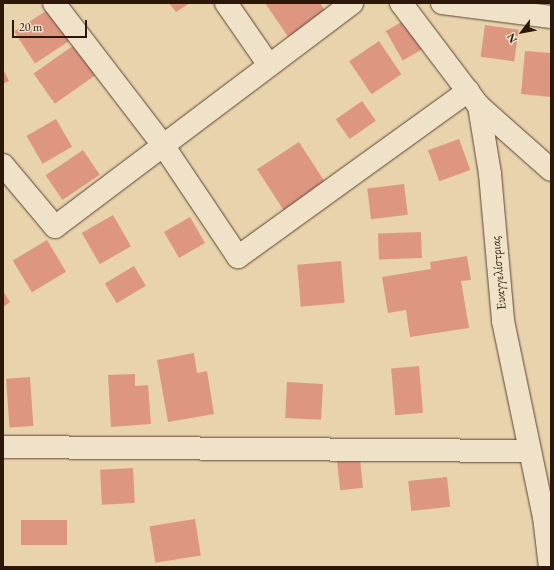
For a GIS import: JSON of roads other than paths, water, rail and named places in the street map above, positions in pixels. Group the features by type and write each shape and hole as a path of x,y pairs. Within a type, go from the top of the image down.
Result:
{"street":[{"path":"54,3 163,145 238,257 473,98 551,170"},
{"path":"226,3 269,65"},
{"path":"3,166 55,227 352,3"},
{"name":"Ευαγγελίστριας","path":"400,3 473,98 490,174 503,321 544,517 550,567"},
{"path":"442,3 551,17"},
{"path":"3,447 529,451"}]}
